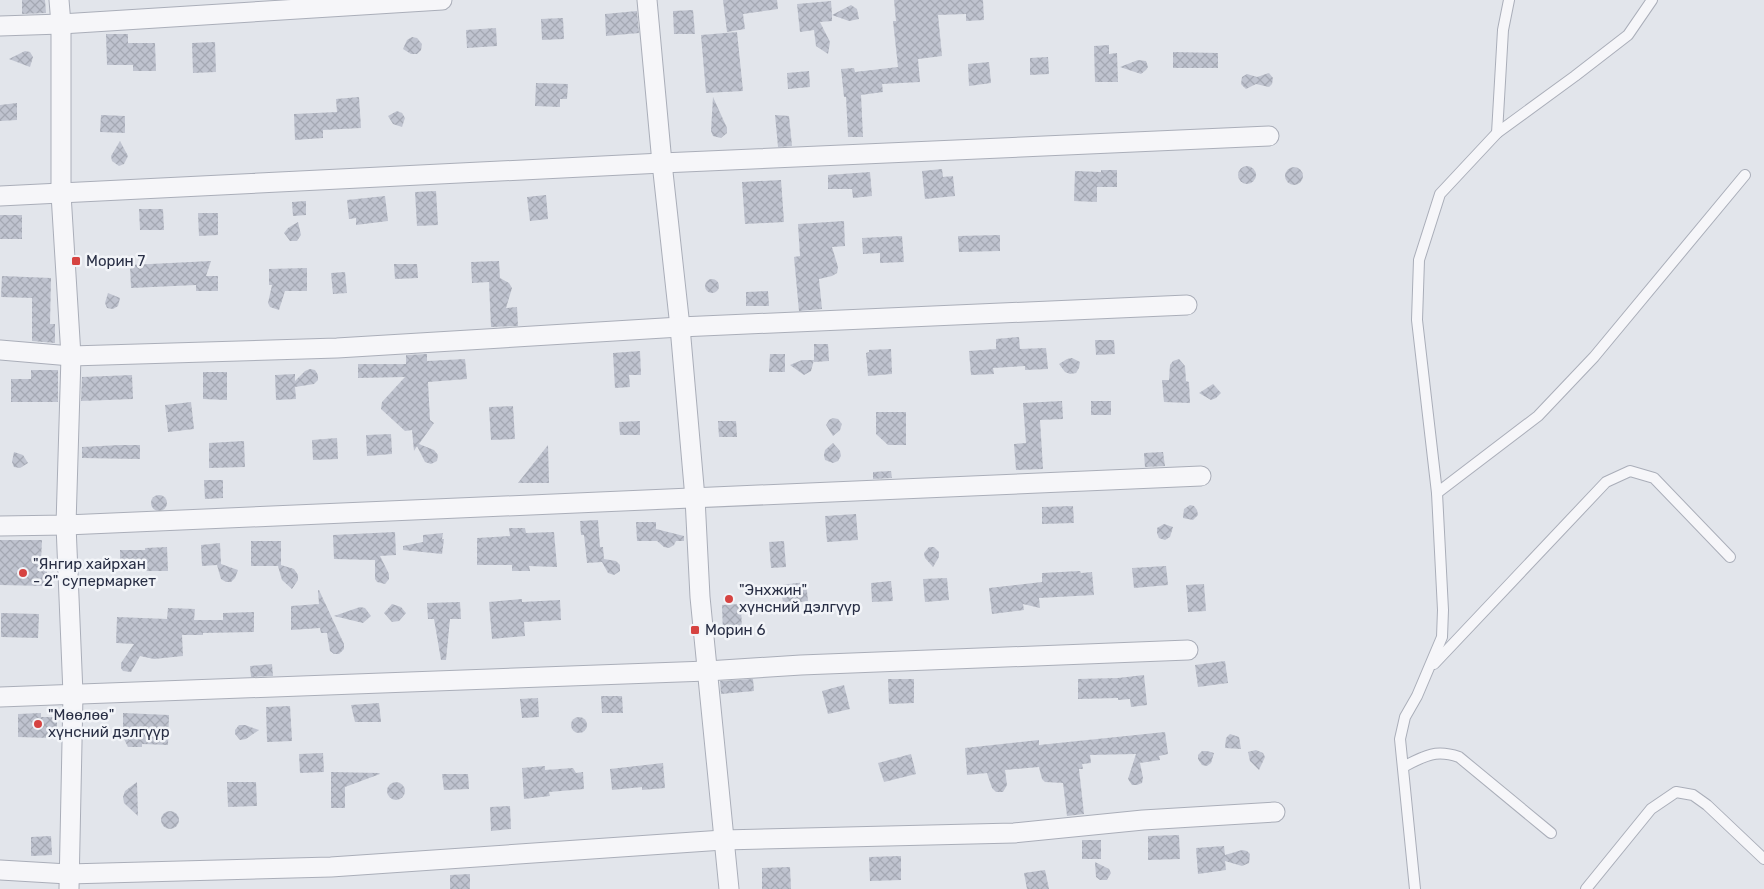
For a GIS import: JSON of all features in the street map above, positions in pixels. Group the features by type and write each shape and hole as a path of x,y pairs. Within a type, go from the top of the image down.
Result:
{"street":[{"path":"59,0 61,24 61,194 71,356 66,525 72,694 68,882"},
{"path":"0,26 61,24 442,0"},
{"path":"647,0 680,328 695,498 700,597 729,889"},
{"path":"0,196 662,163 1269,136"},
{"path":"0,350 71,356 337,348 680,328 1187,304"},
{"path":"0,526 66,525 1201,476"},
{"path":"0,697 707,671 801,665 1188,650"},
{"path":"0,870 68,882 331,867 723,840 1014,833 1143,820 1275,812"}],"lane":[{"path":"1497,133 1503,30 1509,0"},
{"path":"1415,889 1400,739 1405,717 1417,696 1442,637 1443,610 1437,493 1417,320 1419,260 1440,194 1497,133 1628,35 1652,0"},
{"path":"1437,493 1545,409 1594,357 1745,174"},
{"path":"1428,670 1606,482 1630,471 1654,478 1730,557"},
{"path":"1403,767 1429,754 1446,752 1459,757 1551,832"},
{"path":"1586,889 1651,809 1676,792 1694,795 1764,859"}],"building":[{"path":"22,0 45,0 46,13 22,14"},
{"path":"723,0 777,0 778,9 743,14 745,29 727,32"},
{"path":"894,0 983,0 984,20 966,21 966,14 938,15 942,56 918,59 920,82 882,84 883,92 861,95 863,137 848,137 846,97 844,97 841,69 854,68 855,72 898,67 893,21 896,21"},
{"path":"831,1 832,21 820,22 830,42 828,54 816,46 814,30 800,32 797,4"},
{"path":"851,5 857,9 859,19 849,21 832,15"},
{"path":"693,10 695,34 674,34 673,11"},
{"path":"637,11 639,33 606,36 605,14"},
{"path":"563,18 564,39 542,40 541,19"},
{"path":"496,28 497,46 467,48 466,30"},
{"path":"737,32 743,91 706,93 701,35"},
{"path":"106,34 128,34 128,43 155,43 156,71 133,71 133,65 107,65"},
{"path":"412,37 417,38 422,44 421,50 417,54 411,54 403,49 407,40"},
{"path":"215,42 216,72 193,73 192,43"},
{"path":"1109,45 1109,54 1117,53 1118,82 1095,82 1094,46"},
{"path":"25,51 30,52 33,57 30,67 9,59"},
{"path":"1173,52 1218,53 1218,68 1173,68"},
{"path":"1048,57 1049,74 1030,75 1030,58"},
{"path":"1138,60 1146,61 1148,67 1141,74 1120,67"},
{"path":"989,62 991,83 969,86 968,64"},
{"path":"809,71 810,87 788,89 787,73"},
{"path":"1269,73 1273,78 1272,84 1269,87 1256,84 1246,89 1241,84 1242,77 1247,74 1257,77"},
{"path":"536,83 568,84 567,99 560,99 560,107 535,106"},
{"path":"359,97 361,128 323,130 323,138 295,140 294,114 337,112 336,99"},
{"path":"713,97 727,128 727,133 721,138 713,136 711,131"},
{"path":"17,103 17,120 0,121 0,105"},
{"path":"397,111 402,113 405,118 402,127 393,124 388,116"},
{"path":"101,115 125,116 125,133 100,132"},
{"path":"775,115 789,116 792,146 778,147"},
{"path":"120,141 128,156 124,164 119,166 112,161 111,156"},
{"path":"1247,166 1253,169 1256,175 1253,181 1247,184 1241,181 1238,175 1241,169"},
{"path":"1294,167 1300,170 1303,176 1300,182 1294,185 1288,182 1285,176 1288,170"},
{"path":"942,169 943,177 953,176 955,196 925,199 922,171"},
{"path":"1101,170 1117,170 1117,187 1097,187 1097,202 1074,201 1075,171 1101,172"},
{"path":"870,172 872,196 853,198 852,189 828,189 828,175"},
{"path":"781,180 784,222 745,224 742,182"},
{"path":"436,191 438,225 417,226 415,192"},
{"path":"546,195 548,219 530,221 527,197"},
{"path":"385,196 388,221 356,225 356,218 349,219 347,200"},
{"path":"306,201 306,215 293,216 292,202"},
{"path":"139,209 163,209 164,230 140,230"},
{"path":"198,213 218,213 218,235 199,236"},
{"path":"0,215 22,215 22,239 0,239"},
{"path":"844,221 845,246 832,247 838,267 837,273 819,279 822,309 799,311 794,257 800,256 798,224"},
{"path":"298,222 301,235 297,241 290,241 284,233"},
{"path":"1000,235 1000,251 959,252 958,236"},
{"path":"902,236 904,262 880,263 880,253 863,254 862,238"},
{"path":"211,261 206,276 218,276 218,291 196,291 196,285 131,288 130,265"},
{"path":"499,261 500,278 509,283 512,288 506,308 517,307 518,326 491,327 489,282 472,283 471,262"},
{"path":"394,264 417,264 418,278 395,279"},
{"path":"307,268 307,291 285,291 279,310 270,307 268,303 272,285 269,285 269,269"},
{"path":"345,272 347,293 333,294 331,273"},
{"path":"2,276 51,278 50,324 55,324 55,343 32,341 32,298 1,297"},
{"path":"709,279 715,279 719,286 715,293 709,293 705,289 705,283"},
{"path":"768,291 769,306 746,306 746,292"},
{"path":"108,293 120,298 118,306 113,309 107,308 105,303"},
{"path":"1019,337 1020,349 1046,348 1048,369 1025,370 1025,366 993,368 994,374 971,375 969,351 996,349 996,339"},
{"path":"1095,340 1114,340 1115,354 1096,355"},
{"path":"814,344 828,344 829,361 814,362"},
{"path":"891,349 892,374 868,376 866,353 869,350"},
{"path":"640,351 641,375 629,375 630,387 615,388 613,353"},
{"path":"427,354 427,361 465,359 467,379 428,382 430,420 434,423 419,444 434,450 438,455 437,461 431,464 425,462 417,446 414,451 412,430 405,431 381,409 382,402 405,377 358,378 358,364 406,364 406,355"},
{"path":"770,354 785,354 785,372 769,372"},
{"path":"1072,358 1080,362 1076,373 1070,374 1065,372 1059,364"},
{"path":"1179,359 1185,366 1186,381 1189,382 1190,403 1164,402 1162,380 1169,380 1170,365 1173,361"},
{"path":"802,360 814,360 811,371 804,375 790,365"},
{"path":"31,370 58,370 58,402 11,402 11,379 31,379"},
{"path":"315,370 318,375 318,380 314,384 295,387 296,399 276,400 275,375 295,374 295,381 305,371"},
{"path":"203,372 227,372 227,400 203,399"},
{"path":"132,375 133,399 81,401 82,377"},
{"path":"1213,384 1221,393 1216,398 1211,400 1199,393"},
{"path":"1062,401 1063,419 1040,420 1043,469 1016,470 1014,444 1026,443 1023,403"},
{"path":"1091,401 1111,401 1111,415 1091,415"},
{"path":"191,402 194,429 168,432 165,405"},
{"path":"513,406 515,439 491,440 489,407"},
{"path":"876,412 906,412 906,445 888,445 876,434"},
{"path":"833,418 838,419 842,424 840,430 833,436 826,425"},
{"path":"640,421 640,435 620,435 619,422"},
{"path":"718,421 736,421 737,437 719,437"},
{"path":"391,434 392,454 367,456 366,435"},
{"path":"337,438 338,459 313,460 312,440"},
{"path":"244,441 245,467 209,468 209,443"},
{"path":"833,443 840,451 841,456 838,461 833,463 825,460 824,455 825,450"},
{"path":"140,445 140,459 82,458 82,447"},
{"path":"548,445 549,483 518,483"},
{"path":"14,452 23,455 28,463 20,468 14,467 12,462"},
{"path":"1163,452 1165,466 1145,467 1144,453"},
{"path":"891,471 892,478 873,479 873,472"},
{"path":"204,480 223,480 223,498 205,499"},
{"path":"159,495 167,503 159,511 151,503"},
{"path":"1190,505 1194,506 1198,515 1193,520 1183,518 1184,509"},
{"path":"1073,506 1074,523 1042,524 1042,507"},
{"path":"856,514 858,540 827,542 825,516"},
{"path":"598,520 600,547 603,547 604,559 616,561 620,565 620,571 614,575 608,573 602,562 587,563 584,535 581,535 580,521"},
{"path":"636,522 656,522 656,529 684,536 684,541 676,541 669,548 664,547 657,541 637,541"},
{"path":"1164,524 1173,527 1170,537 1165,540 1159,538 1157,533 1157,528"},
{"path":"509,528 525,528 526,533 554,532 557,567 529,566 530,571 512,571 512,565 477,565 477,538 510,536"},
{"path":"395,532 396,555 380,556 389,574 389,579 385,584 377,582 375,579 375,560 334,559 333,535"},
{"path":"443,533 442,554 403,550 403,546 423,542 423,535"},
{"name":"\"Янгир хайрхан - 2\" супермаркет","path":"0,540 42,540 41,561 47,562 47,586 0,585"},
{"path":"251,541 281,541 281,565 294,569 298,575 298,580 292,589 282,580 278,566 251,566"},
{"path":"784,541 786,567 771,568 769,542"},
{"path":"220,543 221,564 238,570 231,582 221,579 217,565 202,566 201,545"},
{"path":"167,547 168,571 120,568 120,550 145,550 145,548"},
{"path":"929,547 934,547 939,552 939,557 933,567 925,558 924,553"},
{"path":"1166,566 1168,585 1134,588 1132,568"},
{"path":"1080,571 1081,573 1092,572 1094,595 1039,598 1040,608 1023,604 1024,610 992,614 989,588 1042,582 1042,573"},
{"path":"947,578 949,600 925,602 923,579"},
{"path":"891,581 893,601 872,602 871,583"},
{"path":"806,582 808,601 783,604 781,585"},
{"path":"1204,584 1206,611 1188,612 1186,585"},
{"path":"318,590 344,644 344,649 339,654 334,654 330,651 327,633 321,633 320,628 291,630 291,606 319,604"},
{"path":"522,599 522,602 560,600 561,620 524,622 525,636 492,639 489,602"},
{"path":"460,602 461,619 450,619 446,660 441,660 434,619 428,619 427,603"},
{"path":"392,604 401,607 406,613 399,621 392,622 384,613"},
{"path":"741,604 742,633 723,634 722,605"},
{"path":"360,607 365,608 371,616 363,623 334,616"},
{"path":"168,608 195,609 194,620 223,620 223,613 254,612 254,632 182,635 183,656 154,659 140,656 131,672 123,671 121,663 134,644 116,643 117,617 167,619"},
{"path":"1,613 39,614 38,638 1,637"},
{"path":"1225,661 1228,683 1198,687 1195,665"},
{"path":"272,664 273,676 251,677 250,666"},
{"path":"1144,675 1147,705 1131,707 1130,699 1078,699 1078,679"},
{"path":"753,679 754,691 721,694 720,681"},
{"path":"888,679 914,679 914,703 889,704"},
{"path":"844,685 850,709 828,714 822,691"},
{"path":"601,696 622,696 623,713 602,713"},
{"path":"538,698 539,717 522,718 520,699"},
{"path":"379,703 381,722 355,722 351,705"},
{"path":"290,706 292,741 267,742 266,707"},
{"name":"\"Мөөлөө\" хүнсний дэлгүүр","path":"41,713 41,717 57,717 57,731 51,731 51,738 18,737 18,714"},
{"path":"123,713 169,715 168,745 142,744 142,747 128,747 123,737"},
{"path":"579,717 585,719 587,725 585,731 579,733 573,731 571,725 573,719"},
{"path":"239,725 259,730 246,739 240,740 235,734 235,730"},
{"path":"1165,732 1168,754 1159,756 1160,760 1140,763 1143,778 1142,783 1137,785 1132,785 1128,779 1136,754 1090,755 1091,763 1082,764 1083,769 1079,769 1084,814 1067,816 1063,783 1045,782 1042,779 1039,767 1005,770 1007,785 1003,792 996,792 992,788 987,773 967,775 965,748 1039,740 1039,745"},
{"path":"1230,734 1239,737 1241,749 1225,748 1226,738"},
{"path":"1256,750 1263,753 1265,757 1259,770 1250,761 1248,752"},
{"path":"1202,751 1214,753 1211,763 1207,766 1202,765 1198,759 1198,755"},
{"path":"323,753 324,772 300,773 299,754"},
{"path":"911,754 916,774 884,782 878,763"},
{"path":"663,763 665,788 642,790 642,787 612,790 610,769"},
{"path":"545,766 545,770 573,768 576,773 583,772 584,789 549,792 550,796 524,799 522,768"},
{"path":"331,772 380,774 345,787 345,808 331,808"},
{"path":"442,774 468,774 469,789 444,790"},
{"path":"137,782 138,816 124,803 123,797 125,791"},
{"path":"227,782 256,782 257,806 228,807"},
{"path":"396,782 402,785 405,791 402,797 396,800 390,797 387,791 390,785"},
{"path":"510,806 511,829 491,831 490,807"},
{"path":"170,811 176,814 179,820 176,826 170,829 164,826 161,820 164,814"},
{"path":"1179,835 1180,859 1148,860 1148,836"},
{"path":"51,836 52,855 31,856 31,837"},
{"path":"1082,840 1101,840 1101,859 1082,859"},
{"path":"1224,846 1225,855 1242,850 1247,851 1250,854 1249,863 1242,866 1225,861 1226,870 1198,874 1196,848"},
{"path":"901,856 901,880 870,881 869,857"},
{"path":"1095,862 1109,869 1111,873 1107,880 1100,880 1096,877"},
{"path":"790,867 791,889 762,889 762,868"},
{"path":"1045,870 1049,889 1027,889 1024,873"},
{"path":"470,874 470,889 450,889 450,875"}],"place":[{"name":"Морин 7","path":"76,261"},
{"name":"\"Янгир хайрхан - 2\" супермаркет","path":"23,573"},
{"name":"\"Энхжин\" хүнсний дэлгүүр","path":"729,599"},
{"name":"Морин 6","path":"695,630"},
{"name":"\"Мөөлөө\" хүнсний дэлгүүр","path":"38,724"}]}
